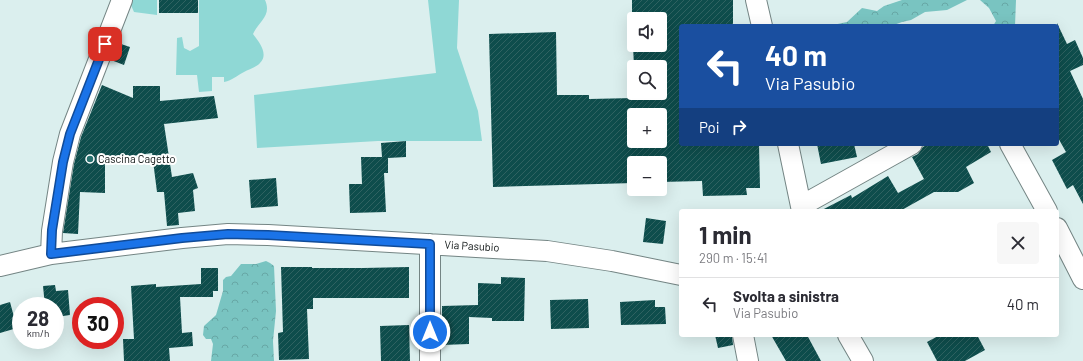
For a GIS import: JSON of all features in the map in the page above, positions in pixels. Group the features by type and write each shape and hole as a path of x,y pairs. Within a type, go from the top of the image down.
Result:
{"street":[{"path":"51,254 52,230 63,162 70,134 122,0"},
{"path":"756,0 762,24"},
{"path":"788,146 802,208 909,146"},
{"path":"1011,146 1047,209"},
{"path":"1059,232 1083,279"},
{"name":"Via Pasubio","path":"0,266 51,254 228,234 547,251 588,257 679,275"},
{"path":"430,244 430,361"},
{"path":"743,337 748,361"},
{"path":"849,337 862,361"}],"shaded area":[{"path":"131,0 157,0 157,15 134,12 130,3"},
{"path":"199,0 265,0 267,10 264,18 253,34 262,48 264,56 260,63 255,67 224,82 224,77 212,77 212,91 199,92 197,75 176,75 177,38 182,37 184,48 190,51 199,46"},
{"path":"428,0 459,0 457,48 478,111 482,141 378,141 257,148 254,95 436,73"}],"green space":[{"path":"902,0 967,0 947,10 925,12 911,20 896,24 838,24 847,22 862,8 877,11 884,6"},
{"path":"980,0 1016,0 1015,24 994,24 996,21 989,8"},
{"path":"266,261 274,266 276,311 273,341 274,361 211,361 213,344 211,339 206,339 203,335 204,326 216,315 223,291 223,280 226,277 231,276 241,264 256,264"}],"building":[{"path":"159,0 198,0 198,13 159,13"},
{"path":"632,0 733,0 733,24 679,24 679,146 759,146 760,188 746,188 747,195 703,196 702,181 667,182 667,156 627,156 627,183 493,187 489,34 556,32 557,95 589,95 589,99 627,98 627,100 667,100 667,60 634,60 633,52 667,52 667,12 632,12"},
{"path":"1059,27 1067,44 1075,40 1083,58 1083,65 1070,71 1083,99 1083,204 1073,185 1067,189 1052,160 1066,152 1059,140"},
{"path":"118,43 130,47 124,65 111,60"},
{"path":"102,85 133,98 133,86 160,86 160,101 214,96 218,118 164,124 172,177 193,173 198,188 193,190 195,211 178,213 179,225 167,226 164,192 157,192 152,153 105,160 105,193 80,192 78,234 63,233 74,164 81,137"},
{"path":"406,141 406,157 388,158 388,173 384,173 386,212 350,213 349,184 362,184 361,157 382,157 381,143"},
{"path":"817,146 854,146 857,157 821,164"},
{"path":"988,146 991,152 966,167 974,183 958,192 934,192 904,209 824,209 851,195 852,198 888,176 898,193 924,179 912,157 918,154 923,147"},
{"path":"276,178 278,206 251,208 249,180"},
{"path":"646,218 666,221 663,244 643,242"},
{"path":"281,267 409,267 409,298 313,298 313,309 307,309 309,359 279,360 278,333 283,332"},
{"path":"201,268 218,268 218,291 213,291 213,297 180,297 182,333 192,332 193,346 169,348 170,361 124,361 124,339 134,339 131,286 156,284 156,287 201,284"},
{"path":"501,277 525,278 524,321 492,321 492,318 469,317 469,344 442,345 442,306 478,305 478,283 501,284"},
{"path":"55,285 56,291 68,290 70,315 64,316 64,297 44,297 43,286"},
{"path":"588,299 589,328 551,329 550,300"},
{"path":"655,300 655,307 665,307 666,324 621,325 620,302"},
{"path":"10,302 12,309 12,329 0,333 0,305"},
{"path":"409,325 410,361 381,361 380,326"},
{"path":"715,337 732,337 733,345 718,348"},
{"path":"772,337 808,337 821,361 786,361"},
{"path":"936,337 978,337 985,350 965,361 937,361 927,342"}],"place":[{"name":"Cascina Cagetto","path":"90,159"}],"route":[{"path":"105,44 70,134 63,162 52,230 51,254 228,234 430,244 430,332"}]}
